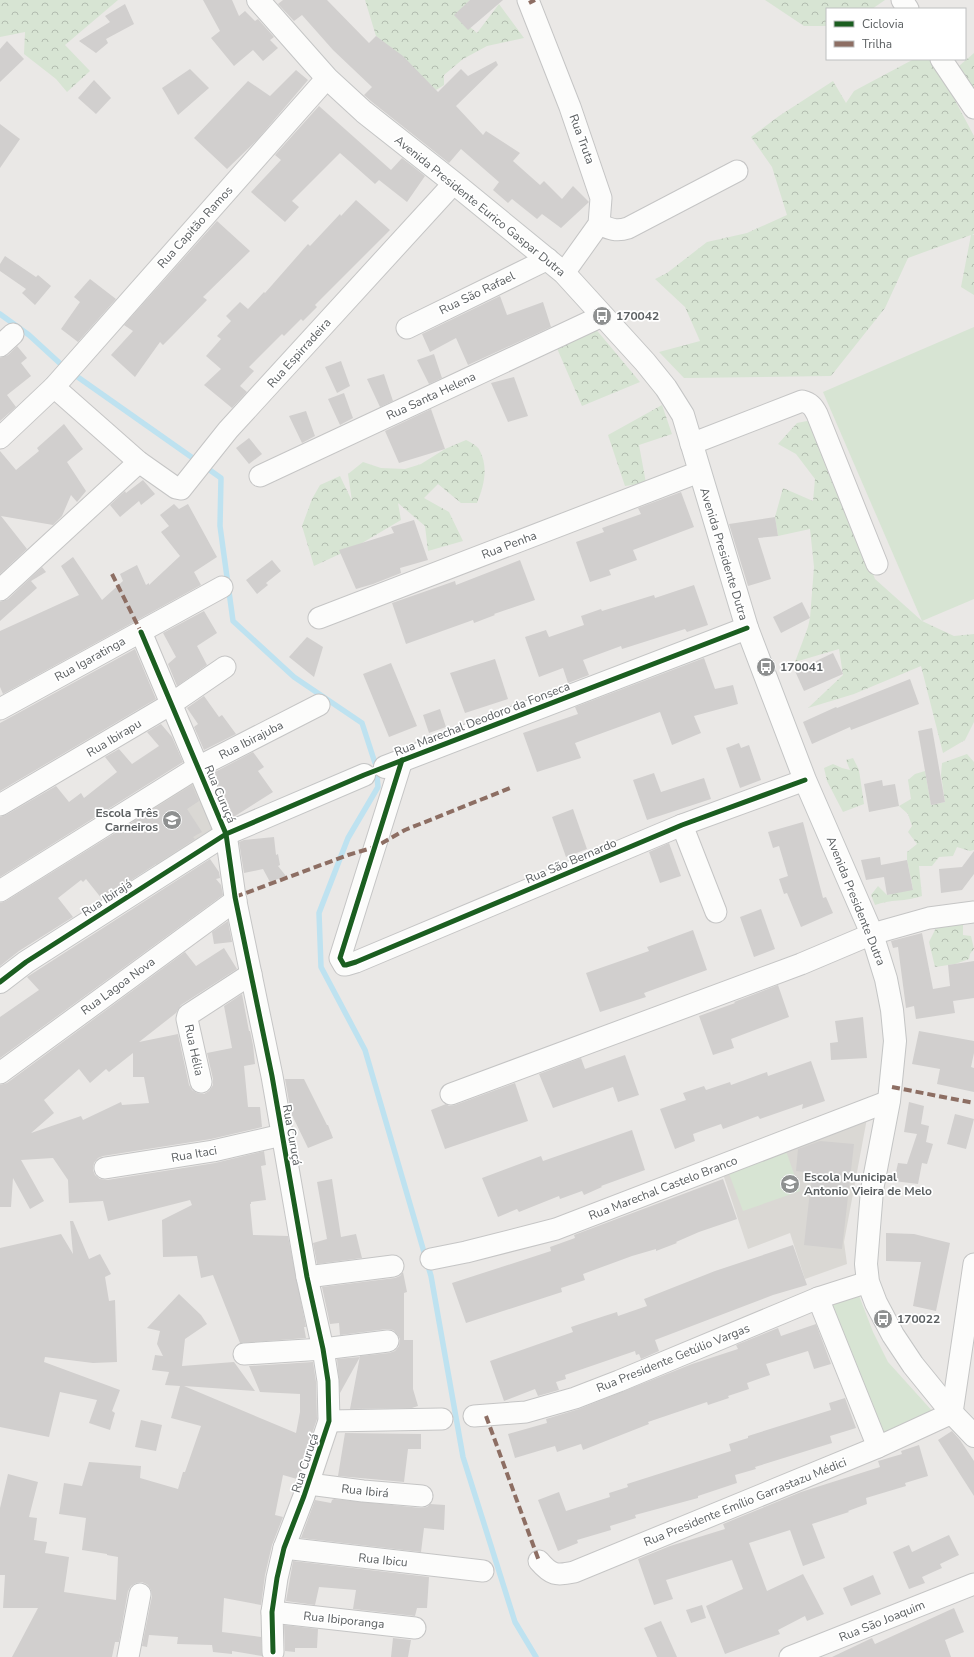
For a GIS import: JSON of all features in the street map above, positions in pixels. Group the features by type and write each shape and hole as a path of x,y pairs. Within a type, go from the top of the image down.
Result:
{"main road":[{"name":"Avenida Presidente Eurico Gaspar Dutra","path":"258,0 327,78 364,112 548,258 564,274 645,362 666,388 683,415 699,472"},
{"name":"Avenida Presidente Dutra","path":"699,472 747,628 805,780 872,934 886,979 892,1010 895,1040 890,1101 872,1190 866,1264 868,1282 876,1304 893,1335 913,1365 952,1413 974,1436"},
{"name":"Rua Marechal Deodoro da Fonseca","path":"393,763 747,628"},
{"name":"Rua Marechal Deodoro da Fonseca","path":"226,834 364,774"},
{"name":"Rua Ibirajá","path":"0,982 26,962 226,834"}],"street":[{"name":"Rua Truta","path":"528,0 570,107 597,182 601,198 599,224"},
{"path":"943,60 974,108"},
{"name":"Rua Capitão Ramos","path":"0,438 58,382 327,78"},
{"path":"564,274 599,224 612,230 619,231 628,228 737,171"},
{"name":"Rua Espirradeira","path":"139,462 179,489 183,487 228,430 454,183"},
{"name":"Rua São Rafael","path":"407,328 548,258"},
{"name":"Rua Santa Helena","path":"260,476 602,316"},
{"path":"0,590 139,462 58,382"},
{"path":"691,444 802,400 809,402 817,414 877,564"},
{"name":"Rua Penha","path":"319,618 699,472"},
{"name":"Rua Igaratinga","path":"0,709 222,587"},
{"name":"Rua Curuçá","path":"141,632 226,834 236,900 328,1381 329,1421 309,1484 284,1548 277,1578 272,1612 273,1652"},
{"name":"Rua Ibirapu","path":"0,805 171,704 225,667"},
{"name":"Rua Ibirajuba","path":"0,891 198,767 319,705"},
{"name":"Rua Marechal Deodoro da Fonseca","path":"364,774 393,763"},
{"name":"Rua São Bernardo","path":"393,763 342,953 341,962 346,965 682,825 805,780"},
{"path":"682,825 716,912"},
{"name":"Rua Lagoa Nova","path":"0,1073 236,900"},
{"path":"451,1094 801,964 872,934 929,918 974,912"},
{"name":"Rua Hélia","path":"201,1082 187,1017 189,1014 251,974"},
{"name":"Rua Marechal Castelo Branco","path":"431,1259 466,1252 556,1229 890,1101"},
{"name":"Rua Itaci","path":"105,1168 213,1151 282,1135"},
{"path":"952,1413 974,1264"},
{"path":"307,1277 393,1266"},
{"name":"Rua Presidente Getúlio Vargas","path":"474,1416 526,1412 575,1398 818,1298 868,1282"},
{"path":"818,1298 878,1447"},
{"path":"244,1354 323,1349 388,1341"},
{"name":"Rua Presidente Emílio Garrastazu Médici","path":"539,1561 551,1573 560,1575 574,1572 878,1447 952,1413"},
{"path":"329,1421 442,1419"},
{"name":"Rua Ibirá","path":"309,1484 363,1492 422,1496"},
{"name":"Rua Ibicu","path":"284,1548 483,1571"},
{"name":"Rua São Joaquim","path":"790,1657 974,1584"},
{"path":"128,1657 140,1594"},
{"name":"Rua Ibiporanga","path":"272,1612 415,1628"}],"shaded area":[{"name":"Escola Três Carneiros","path":"192,778 214,826 212,832 157,866 129,815"},
{"name":"Escola Municipal Antonio Vieira de Melo","path":"868,1113 844,1242 847,1264 805,1279 790,1233 748,1249 721,1168"}],"green space":[{"path":"0,0 118,0 65,45 90,71 67,92 56,79 24,54 25,32 0,37"},
{"path":"365,0 470,0 455,15 477,33 499,4 524,38 487,46 463,59 444,75 444,85 436,90 394,50 376,36"},
{"path":"765,0 885,0 873,8 826,8 826,26 804,26"},
{"path":"974,53 974,89 959,66"},
{"path":"912,60 934,60 974,136 974,234 972,235 974,235 974,295 961,287 971,235 908,258 885,308 831,376 684,378 659,352 700,341 685,307 655,279 667,273 707,242 747,233 787,215 772,167 751,137 779,116 833,81 846,103 854,91"},
{"path":"594,327 640,382 582,406 556,346"},
{"path":"974,327 974,599 922,621 823,392"},
{"path":"662,405 672,434 639,445 646,483 625,486 608,435"},
{"path":"817,419 846,505 875,579 922,621 954,636 974,634 974,722 965,740 943,753 921,666 854,694 808,708 843,675 839,649 795,662 810,618 814,567 810,529 778,536 775,517 783,488 813,501 815,479 796,454 778,444 797,423"},
{"path":"466,440 479,449 484,463 485,470 482,490 477,503 461,503 438,484 424,498 449,512 463,541 428,551 425,526 398,503 401,520 357,546 314,566 302,526 312,499 320,485 340,476 352,501 348,474 363,462 381,468 405,469 421,464 445,449"},
{"path":"967,754 974,762 974,850 970,851 957,847 953,856 939,857 932,866 919,866 922,896 875,905 871,895 878,886 887,895 913,889 907,860 907,852 917,844 908,832 912,826 908,814 899,806 911,799 908,780 915,774 925,771 931,805 945,802 941,775 942,763"},
{"path":"853,758 859,770 864,804 843,812 827,781 824,768 833,764 850,770 846,760"},
{"path":"963,916 963,935 971,936 974,949 970,954 969,959 955,964 935,967 929,942 940,920"},
{"path":"786,1151 800,1191 743,1211 728,1171"},
{"path":"858,1293 873,1332 888,1362 934,1413 879,1436 830,1301"}],"building":[{"path":"203,0 232,0 239,16 245,11 255,21 258,19 274,37 270,40 278,48 263,61 253,50 234,66 211,38 220,31"},
{"path":"283,0 327,0 369,43 376,36 403,56 438,92 461,69 468,76 496,61 498,65 456,106 483,135 486,131 520,153 513,161 540,185 544,181 562,199 573,186 589,202 561,228 542,214 537,219 512,199 508,203 493,190 499,182 461,149 449,163 364,95 372,87 333,50 302,15 294,21 278,4"},
{"path":"470,0 503,0 468,30 454,15"},
{"path":"125,4 134,24 106,39 108,43 96,53 79,41 110,22 105,16"},
{"path":"7,41 24,59 0,82 0,49"},
{"path":"190,69 209,88 178,115 162,88"},
{"path":"296,70 308,80 257,140 227,169 194,138 248,81 270,96"},
{"path":"94,80 111,98 96,114 78,98"},
{"path":"319,106 391,170 402,158 425,176 407,202 379,180 375,184 340,153 292,201 299,207 285,222 251,192 281,160 275,155"},
{"path":"0,124 20,139 0,168"},
{"path":"356,200 390,230 315,305 317,307 303,321 301,319 284,336 282,334 249,367 254,371 240,386 247,392 232,408 204,385 221,369 206,356 221,339 217,336 231,321 226,316 240,302 248,309 264,292 265,293 308,244 310,246 340,214 341,216"},
{"path":"217,221 250,251 203,297 207,300 174,334 163,345 160,342 135,377 111,355 133,331 124,325"},
{"path":"5,256 36,277 38,275 51,286 35,305 22,293 26,289 0,271 0,264"},
{"path":"90,279 116,299 78,342 61,329 80,302 74,297"},
{"path":"500,296 507,315 543,302 551,327 468,365 456,338 430,352 422,334"},
{"path":"17,346 27,358 21,363 31,376 7,395 16,407 0,421 0,358 8,355"},
{"path":"434,354 442,378 429,384 417,360"},
{"path":"341,361 350,386 337,393 325,367"},
{"path":"384,374 393,401 380,407 367,379"},
{"path":"514,377 528,416 508,422 491,383"},
{"path":"344,393 353,418 340,425 328,399"},
{"path":"431,409 445,449 399,463 385,431"},
{"path":"306,411 315,436 302,443 289,416"},
{"path":"64,424 83,449 67,462 86,491 77,502 71,495 62,516 53,525 1,516 27,549 0,574 0,451 16,470 39,451 37,448"},
{"path":"249,438 262,454 249,464 236,448"},
{"path":"143,480 155,494 141,505 139,501 120,517 110,505 125,491 126,493"},
{"path":"681,492 694,527 633,550 637,560 609,570 611,575 590,582 576,542 604,532 602,528 641,514 638,508"},
{"path":"174,504 179,509 188,504 217,557 194,572 201,585 3,694 0,687 0,631 79,595 61,566 73,557 102,600 123,581 120,574 137,565 146,585 149,583 149,585 180,556 161,532 169,526 160,515"},
{"path":"775,517 778,536 758,538 771,579 748,586 729,524"},
{"path":"414,520 428,560 400,568 401,573 356,589 339,550 394,533 391,527"},
{"path":"272,560 281,571 266,583 268,585 257,594 246,580"},
{"path":"520,560 535,600 494,614 495,615 474,623 473,620 406,644 392,603 455,581 456,585"},
{"path":"42,567 46,572 31,581 37,588 0,621 0,602 8,599"},
{"path":"694,585 708,625 687,632 685,629 622,649 621,646 583,660 589,675 568,683 563,668 539,677 525,637 546,630 549,637 584,625 581,616 654,595 655,598"},
{"path":"802,602 810,618 781,633 773,617"},
{"path":"204,611 217,633 197,646 207,665 177,686 168,664 176,657 163,633"},
{"path":"307,637 323,647 314,677 289,657"},
{"path":"135,649 156,699 0,791 0,723"},
{"path":"833,653 843,674 804,691 795,671"},
{"path":"704,658 715,689 733,685 738,704 694,716 701,733 672,745 660,712 575,743 581,758 537,772 523,733 578,714 575,707"},
{"path":"495,659 508,699 465,713 450,673"},
{"path":"391,663 417,726 389,737 363,674"},
{"path":"910,679 919,704 851,730 850,727 812,744 803,722 836,707 837,708"},
{"path":"204,696 219,717 222,715 236,734 204,750 194,727 198,724 187,708"},
{"path":"440,709 446,727 429,733 423,715"},
{"path":"161,724 172,737 183,762 0,877 0,817 56,786 69,802 81,793 84,798 117,772 105,757 119,749 132,764 159,746 147,732"},
{"path":"932,728 945,802 931,805 918,731"},
{"path":"739,743 741,748 749,745 761,780 740,788 726,748"},
{"path":"253,752 264,767 258,771 273,792 232,818 213,773"},
{"path":"654,773 661,792 704,778 711,799 647,820 633,780"},
{"path":"882,780 883,786 895,784 899,806 869,812 864,784"},
{"path":"192,785 199,801 187,809 202,832 193,837 195,839 102,899 86,879 83,882 81,880 58,898 73,917 19,951 0,966 0,903 6,901"},
{"path":"573,809 587,849 566,857 552,817"},
{"path":"803,822 823,898 826,897 833,913 801,927 787,893 784,894 779,879 788,876 779,846 773,848 768,832"},
{"path":"274,837 276,855 278,854 280,865 278,866 286,876 270,882 263,869 244,873 239,842 244,840"},
{"path":"669,843 681,876 660,883 649,852"},
{"path":"974,851 974,874 962,890 941,893 939,869 962,867"},
{"path":"880,857 881,865 907,860 913,890 887,895 884,877 866,880 861,860"},
{"path":"210,859 219,872 220,878 216,879 221,885 223,895 0,1058 0,1017 39,990 27,977"},
{"path":"761,909 775,949 754,957 740,917"},
{"path":"228,921 232,942 214,944 212,932"},
{"path":"693,930 707,970 644,993 646,997 600,1012 586,973 649,951 647,947"},
{"path":"922,933 933,989 950,986 948,965 974,961 974,998 953,1001 955,1013 916,1019 914,1006 906,1008 898,947 893,948 891,941"},
{"path":"224,948 237,969 181,1005 176,1013 139,1042 178,1034 189,1085 192,1090 197,1093 204,1094 209,1091 213,1085 207,1053 232,1048 224,1006 242,994 253,1045 255,1064 244,1066 248,1107 260,1107 262,1127 211,1139 103,1156 98,1158 94,1163 93,1170 95,1175 100,1179 107,1180 215,1163 264,1151 266,1165 261,1166 266,1200 251,1202 250,1204 253,1235 288,1236 306,1327 304,1327 306,1338 240,1343 213,1275 201,1278 197,1256 163,1257 162,1220 192,1205 190,1200 108,1221 103,1201 69,1203 68,1180 53,1158 21,1160 44,1201 30,1209 13,1178 11,1207 0,1207 0,1085 7,1083 185,952 196,966","holes":["133,1053 133,1077 144,1077 149,1103 122,1105 121,1102 83,1120 81,1116 31,1133 54,1113 44,1100 79,1069 90,1083 106,1069 109,1072"]},
{"path":"778,985 789,1017 731,1039 734,1048 713,1055 699,1016"},
{"path":"863,1017 867,1058 831,1060 830,1043 838,1042 835,1021"},
{"path":"919,1031 974,1041 974,1053 971,1067 974,1068 974,1092 937,1084 940,1069 912,1064"},
{"path":"625,1055 639,1095 618,1102 613,1087 553,1108 539,1074 581,1058 585,1069"},
{"path":"811,1061 825,1101 802,1109 803,1104 760,1119 758,1116 723,1129 721,1124 693,1134 695,1141 675,1149 660,1109 686,1100 683,1093 704,1086 706,1090 730,1082 731,1085 767,1072 768,1076"},
{"path":"285,1079 304,1079 328,1125 333,1138 308,1148 291,1113"},
{"path":"515,1083 528,1121 445,1149 431,1110 446,1104 449,1106 455,1105"},
{"path":"909,1102 924,1106 921,1124 929,1126 926,1142 933,1144 927,1164 922,1163 918,1184 894,1181 898,1163 907,1164 917,1134 904,1132"},
{"path":"955,1114 974,1119 966,1149 947,1144"},
{"path":"632,1130 645,1170 601,1186 602,1187 584,1195 582,1191 560,1199 559,1196 519,1212 517,1209 498,1217 482,1178 541,1156 543,1161"},
{"path":"820,1141 854,1144 842,1249 804,1245 812,1173 796,1171 798,1149"},
{"path":"332,1179 341,1237 356,1234 362,1258 317,1264 313,1243 327,1239 317,1182"},
{"path":"723,1179 737,1219 699,1232 656,1251 656,1249 632,1256 583,1274 585,1280 561,1288 562,1292 466,1323 452,1283 551,1251 550,1247 575,1238 574,1235"},
{"path":"70,1221 73,1221 89,1259 100,1254 111,1274 105,1277 109,1301 115,1300 117,1362 93,1363 45,1357 44,1362 120,1390 112,1411 115,1413 110,1430 89,1423 97,1400 60,1392 49,1437 0,1427 0,1248 61,1234 73,1254"},
{"path":"886,1233 914,1234 950,1243 936,1311 913,1306 921,1262 886,1261"},
{"path":"793,1245 807,1285 773,1295 655,1340 659,1351 641,1359 639,1354 636,1355 635,1351 565,1375 566,1379 556,1382 559,1390 538,1396 535,1389 504,1401 490,1361 573,1332 571,1327 617,1312 618,1316 647,1306 644,1299 715,1271"},
{"path":"403,1272 407,1292 404,1293 404,1340 413,1340 413,1389 418,1406 412,1408 350,1409 360,1356 395,1351 399,1346 400,1339 393,1330 387,1329 340,1335 339,1323 330,1324 322,1287 395,1278 400,1276"},
{"path":"179,1294 201,1315 207,1324 185,1339 182,1366 234,1362 255,1391 184,1386 296,1433 300,1412 300,1394 260,1392 249,1366 313,1362 316,1382 317,1419 297,1479 283,1475 275,1515 283,1517 272,1545 265,1575 261,1605 224,1598 222,1632 261,1637 262,1656 232,1651 232,1654 213,1652 212,1645 177,1644 178,1637 149,1635 147,1647 142,1646 152,1596 148,1585 142,1582 131,1586 128,1591 119,1642 115,1642 112,1657 12,1657 38,1608 3,1608 5,1575 0,1575 0,1508 8,1474 38,1482 29,1517 37,1518 34,1540 47,1542 45,1553 69,1557 64,1592 116,1600 118,1557 82,1550 86,1518 59,1514 64,1483 82,1486 89,1462 141,1466 140,1478 178,1489 201,1426 171,1418 180,1386 165,1385 169,1372 152,1370 155,1355 163,1356 157,1344 160,1331 147,1328"},
{"path":"816,1324 831,1364 814,1369 808,1351 766,1364 770,1375 747,1383 749,1389 728,1396 729,1398 708,1405 707,1402 648,1422 649,1424 583,1450 581,1444 557,1452 555,1446 515,1458 508,1434 547,1423 546,1419 579,1409 692,1364 738,1349 736,1345 778,1328 781,1336"},
{"path":"360,1357 340,1393 337,1359"},
{"path":"845,1398 856,1428 830,1436 832,1443 755,1467 756,1469 735,1475 737,1483 698,1496 698,1498 635,1515 636,1518 610,1526 611,1530 577,1540 578,1543 558,1551 538,1500 559,1492 566,1511 610,1497 609,1493 628,1487 627,1484 731,1451 729,1444 748,1438 748,1436 831,1410 829,1403"},
{"path":"141,1420 162,1425 156,1451 135,1447"},
{"path":"952,1431 974,1461 974,1496 938,1440"},
{"path":"345,1433 421,1434 421,1449 408,1449 404,1482 338,1476"},
{"path":"919,1445 928,1476 905,1483 906,1486 866,1498 867,1504 848,1511 849,1512 812,1524 825,1558 803,1566 790,1530 749,1543 767,1591 803,1574 824,1614 807,1621 805,1616 778,1630 780,1634 725,1654 706,1606 743,1589 732,1560 666,1580 673,1599 654,1605 638,1559 670,1546 725,1529 723,1524 801,1492 880,1467 878,1461 902,1454 901,1451"},
{"path":"334,1499 421,1508 427,1507 430,1504 445,1505 444,1530 424,1528 421,1552 301,1538 315,1500 331,1503"},
{"path":"949,1535 959,1555 940,1564 942,1568 922,1577 925,1583 909,1589 893,1552 909,1545 912,1552"},
{"path":"293,1561 429,1577 427,1608 417,1608 415,1616 353,1609 356,1590 319,1587 315,1605 286,1601"},
{"path":"873,1575 881,1594 851,1606 843,1588"},
{"path":"702,1605 706,1618 691,1623 686,1610"},
{"path":"954,1608 964,1632 945,1640 951,1657 832,1657 872,1638 875,1644"},
{"path":"661,1621 677,1657 657,1657 644,1628"},
{"path":"284,1625 318,1629 317,1648 295,1648 295,1652 285,1651"},
{"path":"393,1638 411,1640 408,1657 391,1657"}],"waterway":[{"path":"0,314 29,335 65,368"},
{"path":"72,373 197,461"},
{"path":"204,466 221,478 220,526 233,621 294,677 362,723 375,763"},
{"path":"377,776 378,787 348,838 319,913 321,967 365,1050 431,1276 463,1457 515,1622 536,1657"}],"marked path":[{"path":"529,3 535,0"},
{"path":"112,574 141,632"},
{"path":"235,897 348,855 375,847 405,830 510,788"},
{"path":"892,1087 974,1103"},
{"path":"486,1416 539,1561"}],"cycle path":[{"path":"0,982 26,962 226,834 364,775 747,628"},
{"path":"141,632 226,834 235,897 272,1076 307,1277 323,1349 328,1381 329,1421 304,1496 284,1548 277,1578 272,1612 273,1652"},
{"path":"402,760 340,958 344,965 356,962 682,825 805,780"}],"place":[{"name":"170042","path":"602,316"},
{"name":"170041","path":"766,667"},
{"name":"Escola Três Carneiros","path":"172,820"},
{"name":"Escola Municipal Antonio Vieira de Melo","path":"790,1184"},
{"name":"170022","path":"883,1319"}]}
